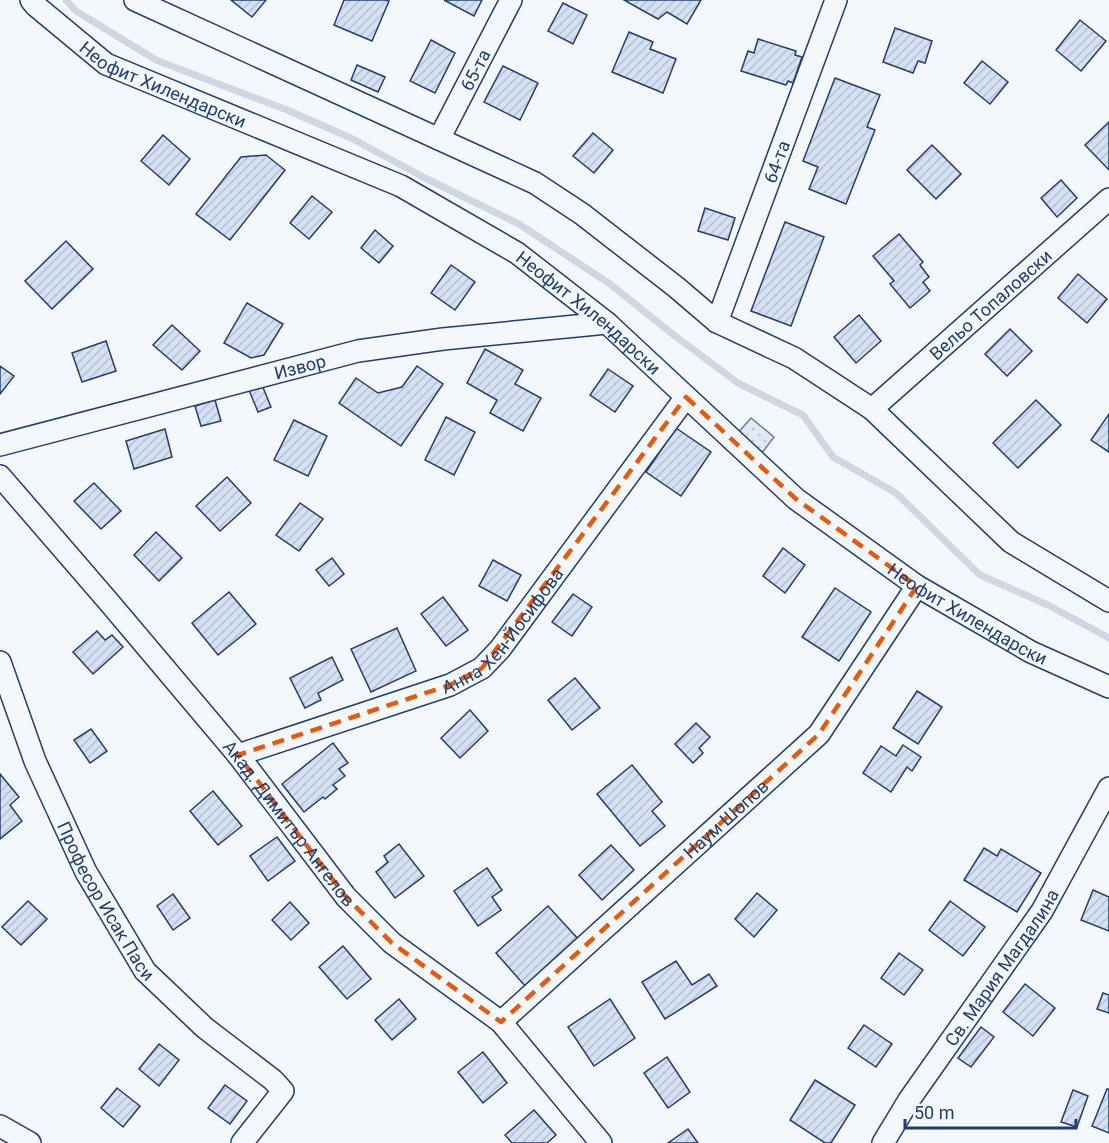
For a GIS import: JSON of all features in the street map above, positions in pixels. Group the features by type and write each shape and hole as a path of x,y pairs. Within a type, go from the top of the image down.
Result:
{"street":[{"name":"Неофит Хилендарски","path":"31,0 106,64 401,186 517,253 607,323 796,499 917,586 1031,652 1109,687"},
{"path":"135,0 535,183 582,214 717,322 794,358 872,409 1011,542 1109,601"},
{"name":"65-та","path":"439,139 511,0"},
{"name":"64-та","path":"717,322 836,0"},
{"name":"Вельо Топаловски","path":"872,409 1109,199"},
{"name":"Извор","path":"0,445 358,351 443,339 607,323"},
{"name":"Анна Хен-Йосифова","path":"238,755 450,685 482,668 500,649 686,397"},
{"name":"Акад. Димитър Ангелов","path":"0,476 238,755 346,897 392,944 501,1022 601,1143"},
{"name":"Наум Шопов","path":"501,1022 819,734 917,586"},
{"name":"Професор Исак Паси","path":"0,662 35,761 86,872 145,970 205,1028 273,1080 283,1091 242,1143"},
{"name":"Св. Мария Магдалина","path":"883,1143 909,1100 1042,911 1109,788"},
{"path":"0,1126 30,1143"}],"highlighted area":[{"path":"686,397 796,499 917,586 819,734 501,1022 392,943 346,897 238,755 450,685 482,668"}],"shaded area":[{"path":"751,418 774,437 761,454 737,434"}],"building":[{"path":"231,0 266,0 252,17"},
{"path":"344,0 389,1 372,41 334,25"},
{"path":"444,0 482,0 474,16"},
{"path":"624,0 701,0 687,24 667,12 658,19"},
{"path":"563,3 587,15 573,44 548,31"},
{"path":"1080,20 1106,41 1081,71 1056,50"},
{"path":"895,28 932,41 925,63 918,61 913,73 883,62"},
{"path":"629,32 653,42 650,49 676,59 663,93 612,72"},
{"path":"758,39 796,51 795,55 802,57 793,83 788,81 786,85 741,71 748,51 754,53"},
{"path":"431,40 455,53 435,93 410,81"},
{"path":"982,61 1008,82 990,104 964,83"},
{"path":"357,65 385,77 378,92 351,80"},
{"path":"503,66 538,83 520,120 484,102"},
{"path":"835,78 880,95 867,127 875,130 846,204 809,189 818,167 803,161"},
{"path":"1109,122 1109,170 1085,145"},
{"path":"593,133 613,150 594,173 573,156"},
{"path":"163,135 190,159 169,185 141,161"},
{"path":"932,145 961,174 936,199 907,170"},
{"path":"266,155 285,170 230,240 196,214 241,157"},
{"path":"1061,180 1077,198 1057,217 1041,198"},
{"path":"312,196 332,212 309,239 290,223"},
{"path":"705,208 735,218 728,240 698,231"},
{"path":"785,222 824,237 791,326 751,311"},
{"path":"375,230 393,246 379,263 361,248"},
{"path":"899,234 923,262 920,265 929,277 923,282 930,291 910,308 890,284 894,281 873,256"},
{"path":"66,241 93,269 52,309 25,281"},
{"path":"451,265 475,282 455,310 431,293"},
{"path":"1078,274 1107,299 1087,323 1058,298"},
{"path":"247,303 283,324 264,355 251,358 224,343"},
{"path":"859,315 881,341 856,363 834,337"},
{"path":"172,325 200,351 182,370 153,345"},
{"path":"1010,329 1032,351 1007,376 985,354"},
{"path":"106,341 116,371 82,382 72,353"},
{"path":"485,349 523,370 515,384 541,398 523,431 490,413 497,400 467,383"},
{"path":"0,366 14,376 0,394"},
{"path":"417,366 443,384 401,446 339,403 356,378 378,393 402,387"},
{"path":"608,369 633,386 615,412 590,395"},
{"path":"262,385 271,407 258,412 249,390"},
{"path":"215,400 221,421 201,426 195,406"},
{"path":"1036,400 1061,425 1018,468 993,443"},
{"path":"1109,414 1109,452 1091,440"},
{"path":"446,417 475,432 454,475 425,460"},
{"path":"294,420 327,436 308,476 274,460"},
{"path":"676,428 711,452 681,496 646,472"},
{"path":"165,429 172,457 134,469 126,441"},
{"path":"227,477 251,503 220,531 196,506"},
{"path":"94,483 121,511 101,529 74,501"},
{"path":"300,503 323,519 299,551 276,535"},
{"path":"156,532 182,558 159,581 134,555"},
{"path":"783,548 805,565 785,593 763,576"},
{"path":"332,558 344,574 329,586 316,570"},
{"path":"493,560 521,575 507,601 479,586"},
{"path":"835,588 871,612 839,661 802,637"},
{"path":"229,592 256,624 218,655 192,623"},
{"path":"573,594 592,607 572,636 552,622"},
{"path":"443,597 468,630 446,646 421,614"},
{"path":"397,628 416,671 371,692 351,649"},
{"path":"97,631 105,640 112,635 123,647 93,674 73,652"},
{"path":"332,657 343,680 318,693 321,700 305,708 290,678"},
{"path":"575,678 600,708 572,730 548,700"},
{"path":"917,691 942,707 918,744 893,728"},
{"path":"470,710 488,731 460,758 441,738"},
{"path":"696,723 710,737 699,748 703,753 693,763 675,744"},
{"path":"91,729 107,751 90,763 74,740"},
{"path":"333,743 348,763 339,769 345,776 333,785 337,789 304,812 282,784"},
{"path":"903,745 921,757 912,771 907,767 891,792 863,773 881,746 896,756"},
{"path":"632,765 662,802 652,811 665,826 640,846 597,794"},
{"path":"0,774 19,797 10,805 22,821 0,839"},
{"path":"213,791 242,826 218,845 190,811"},
{"path":"277,837 295,861 268,881 250,856"},
{"path":"399,844 424,876 395,898 376,872 388,862 384,856"},
{"path":"611,845 634,870 602,900 579,875"},
{"path":"984,848 997,856 1001,849 1041,873 1017,912 964,880"},
{"path":"487,868 502,890 492,897 501,910 478,926 454,891"},
{"path":"1093,890 1109,897 1109,931 1081,920"},
{"path":"757,893 777,910 754,937 735,919"},
{"path":"173,894 190,918 173,930 157,906"},
{"path":"28,901 47,919 21,945 2,927"},
{"path":"950,901 985,927 963,956 929,930"},
{"path":"290,902 309,923 291,940 272,920"},
{"path":"548,906 579,940 526,987 496,953"},
{"path":"343,946 371,979 347,999 319,967"},
{"path":"899,953 923,970 904,995 881,978"},
{"path":"676,961 692,985 709,974 717,986 665,1019 642,982"},
{"path":"1025,984 1055,1008 1033,1036 1003,1012"},
{"path":"1103,993 1109,995 1109,1013 1097,1009"},
{"path":"399,999 416,1019 392,1040 375,1020"},
{"path":"610,999 635,1038 594,1066 568,1027"},
{"path":"864,1025 892,1044 876,1067 848,1048"},
{"path":"981,1027 994,1037 971,1067 958,1058"},
{"path":"159,1044 179,1060 159,1086 139,1069"},
{"path":"483,1052 507,1083 483,1103 458,1072"},
{"path":"667,1057 690,1092 668,1108 644,1073"},
{"path":"815,1080 855,1105 831,1143 825,1143 790,1120"},
{"path":"225,1085 247,1101 230,1124 208,1108"},
{"path":"117,1088 140,1106 123,1127 101,1108"},
{"path":"1107,1089 1109,1089 1109,1133 1092,1126"},
{"path":"1073,1090 1088,1096 1077,1127 1061,1122"},
{"path":"534,1110 556,1135 547,1143 512,1143 505,1135"},
{"path":"688,1129 698,1143 668,1143"}],"waterway":[{"path":"66,0 76,11 156,60 287,110 351,138 425,178 519,224 610,284 738,383 803,415 833,457 896,493 980,575 1048,605 1109,638"}]}
